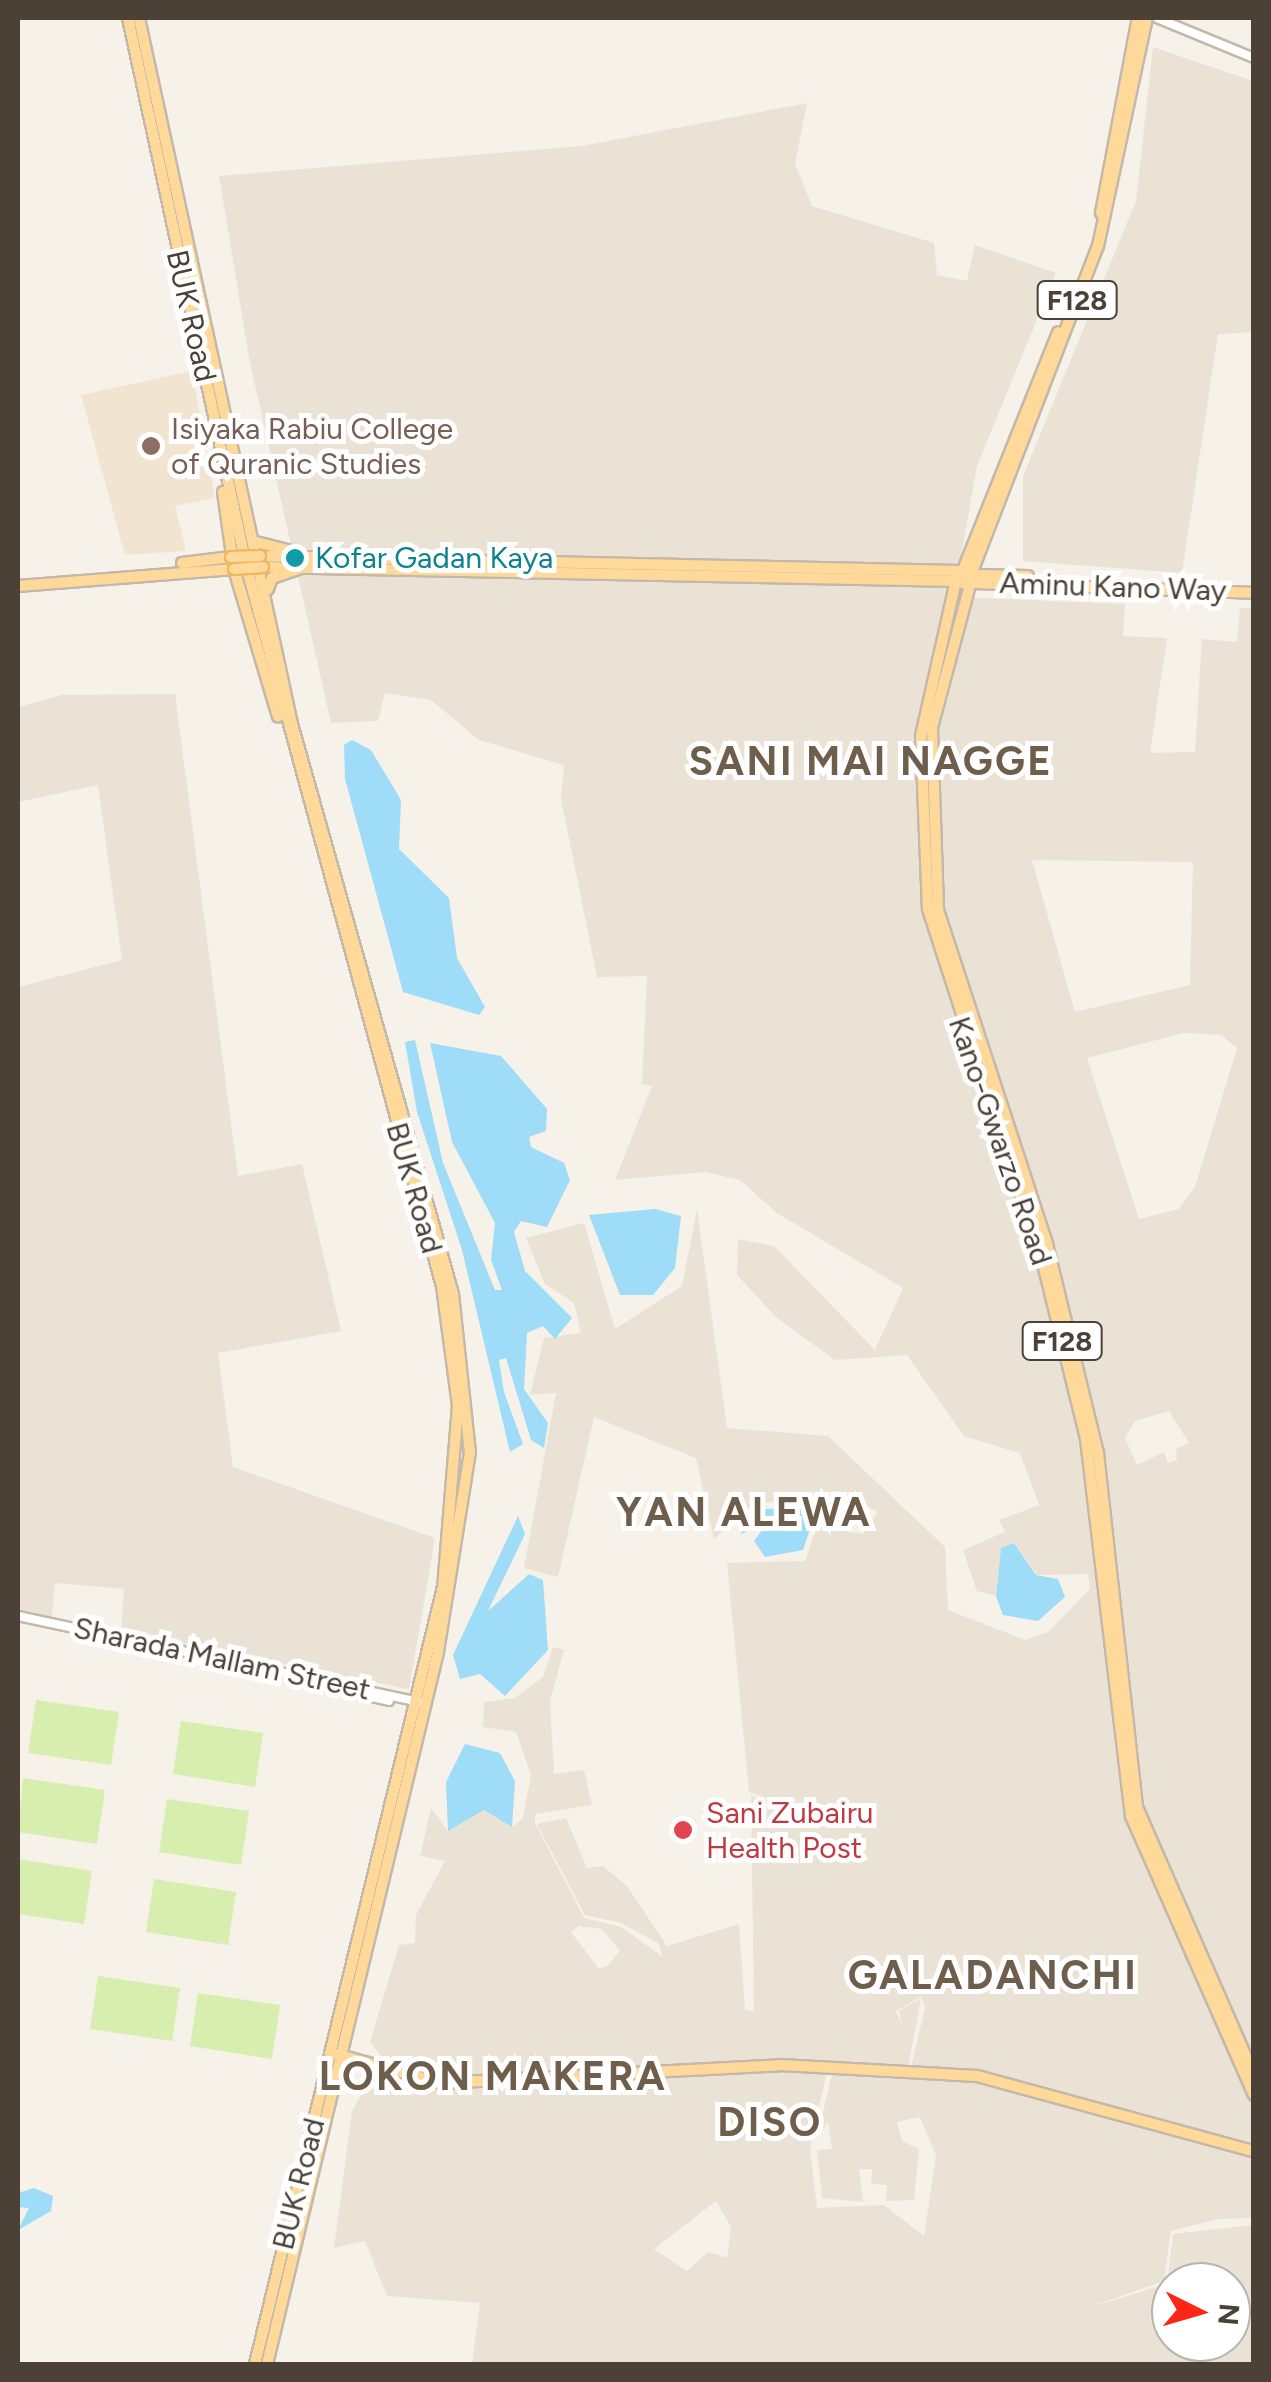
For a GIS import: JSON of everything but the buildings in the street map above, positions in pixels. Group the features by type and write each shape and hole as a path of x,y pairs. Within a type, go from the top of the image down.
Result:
{"main road":[{"name":"BUK Road","path":"128,18 207,388 289,727 462,1341 468,1492 405,1772 255,2364"},
{"name":"BUK Road","path":"139,18 289,727"},
{"name":"F128","path":"966,577 1092,242 1138,18"},
{"name":"Kano-Gwarzo Road","path":"1146,18 1098,246 966,577 923,716 923,880 944,974 1045,1272 1086,1439 1135,1829 1254,2096"},
{"path":"214,375 268,589 289,727"},
{"path":"207,388 233,563 289,727"},
{"path":"256,542 309,561"},
{"path":"18,584 233,563 309,561"},
{"path":"268,589 272,578 309,561"},
{"name":"Aminu Kano Way","path":"309,561 966,577 1254,589"},
{"name":"Kano-Gwarzo Road","path":"1224,2024 1254,2075"},
{"name":"BUK Road","path":"267,2364 336,2054"},
{"path":"336,2054 442,2083 781,2066 977,2076 1254,2152"}],"street":[{"path":"1157,18 1254,58"},
{"name":"Sharada Mallam Street","path":"18,1618 421,1706"}],"shaded area":[{"path":"1153,47 1253,81 1253,332 1218,334 1182,573 1023,561 1023,476 1136,201"},
{"path":"807,103 795,164 812,206 934,243 937,275 967,281 975,245 1056,273 977,466 954,597 1125,604 1123,636 1167,638 1150,753 1195,752 1202,639 1237,642 1240,608 1253,608 1253,2218 1219,2219 1171,2231 1167,2262 1151,2262 1151,2286 1084,2309 1151,2289 1151,2362 1251,2362 1251,2262 1170,2262 1173,2234 1253,2225 1253,2364 472,2364 480,2303 387,2296 365,2241 334,2248 352,2111 383,2058 370,2042 399,1945 415,1943 416,1915 445,1861 420,1856 431,1808 448,1831 484,1810 512,1827 523,1818 531,1775 516,1732 483,1727 484,1702 515,1698 543,1677 553,1647 564,1650 550,1701 554,1774 584,1770 592,1805 535,1814 535,1823 584,1918 621,1927 663,1957 658,1943 621,1923 585,1915 537,1824 566,1818 587,1868 603,1866 627,1886 667,1946 739,1924 745,2010 754,2012 751,1796 778,1802 749,1792 727,1563 805,1561 817,1526 863,1534 878,1512 838,1491 804,1494 749,1507 714,1539 696,1458 594,1417 558,1577 524,1568 556,1393 530,1395 544,1338 581,1333 574,1303 545,1284 526,1238 584,1223 615,1329 682,1286 697,1209 727,1428 828,1436 945,1547 948,1610 1025,1640 1048,1632 1090,1589 1088,1574 1037,1575 1014,1543 1001,1548 996,1596 977,1591 963,1550 1005,1532 999,1520 1039,1505 1020,1453 964,1436 907,1355 835,1360 777,1318 737,1275 738,1239 774,1246 875,1350 903,1288 777,1213 740,1180 705,1172 615,1180 652,1086 642,1084 647,976 597,977 561,799 564,765 479,740 431,700 385,693 378,721 331,723 249,358 219,176 582,146","holes":["1032,860 1193,862 1190,985 1075,1012","1184,1033 1221,1035 1237,1048 1195,1187 1179,1209 1139,1219 1087,1058","1169,1411 1189,1443 1176,1449 1177,1460 1168,1463 1164,1452 1137,1465 1125,1438 1135,1421","579,1926 602,1929 620,1951 599,1969 571,1932","922,1996 925,2008 910,2071 833,2069 818,2135 828,2122 832,2149 817,2150 822,2198 863,2202 859,2169 872,2169 871,2184 887,2185 886,2201 914,2200 919,2149 902,2141 897,2122 920,2117 936,2156 924,2236 884,2205 817,2208 810,2148 829,2061 908,2068 921,1998 899,2011 902,2026 896,2011","716,2201 731,2227 727,2258 708,2252 687,2271 654,2249"]},
{"name":"Isiyaka Rabiu College of Quranic Studies","path":"192,371 215,498 175,506 186,551 125,555 81,395"},
{"path":"175,694 238,1176 302,1164 341,1331 218,1353 233,1467 435,1538 409,1689 121,1632 124,1589 55,1583 51,1626 18,1620 18,987 122,960 98,785 18,802 18,707 62,695"}],"green space":[{"path":"36,1700 119,1712 111,1765 28,1753"},
{"path":"181,1721 263,1733 255,1787 173,1774"},
{"path":"23,1778 105,1790 97,1844 18,1832"},
{"path":"167,1799 249,1811 241,1865 159,1852"},
{"path":"18,1859 92,1871 84,1924 18,1914"},
{"path":"154,1879 236,1892 228,1945 146,1932"},
{"path":"98,1976 180,1988 172,2041 90,2029"},
{"path":"198,1993 280,2005 272,2059 190,2046"}],"water":[{"path":"352,740 371,750 401,800 399,849 449,898 457,958 485,1007 479,1015 403,992 345,779 344,745"},
{"path":"415,1040 443,1163 495,1290 502,1290 491,1260 495,1223 452,1142 430,1043 501,1056 547,1109 546,1131 529,1137 531,1147 564,1163 570,1180 547,1227 521,1221 514,1232 525,1271 572,1318 555,1339 543,1326 527,1333 524,1389 548,1423 544,1448 531,1440 506,1358 499,1360 504,1392 523,1444 510,1452 462,1250 417,1112 405,1042"},
{"path":"655,1209 681,1216 675,1268 653,1295 620,1295 589,1215"},
{"path":"817,1508 803,1550 765,1557 754,1541 773,1515 740,1535 758,1509"},
{"path":"518,1516 525,1534 488,1611 529,1574 543,1580 548,1650 505,1696 480,1674 460,1679 453,1655"},
{"path":"1014,1543 1036,1575 1058,1579 1065,1597 1038,1621 1003,1615 996,1596 1001,1548"},
{"path":"465,1744 500,1753 515,1781 512,1827 484,1810 448,1831 446,1782"},
{"path":"34,2188 53,2196 51,2211 18,2230 29,2208 18,2207 18,2193"}],"place":[{"name":"Isiyaka Rabiu College of Quranic Studies","path":"151,446"},
{"name":"Kofar Gadan Kaya","path":"295,558"},
{"name":"Sani Zubairu Health Post","path":"683,1830"}],"district":[{"name":"SANI MAI NAGGE","path":"871,761"},
{"name":"YAN ALEWA","path":"744,1512"},
{"name":"GALADANCHI","path":"993,1975"},
{"name":"LOKON MAKERA","path":"493,2076"},
{"name":"DISO","path":"770,2122"}]}
